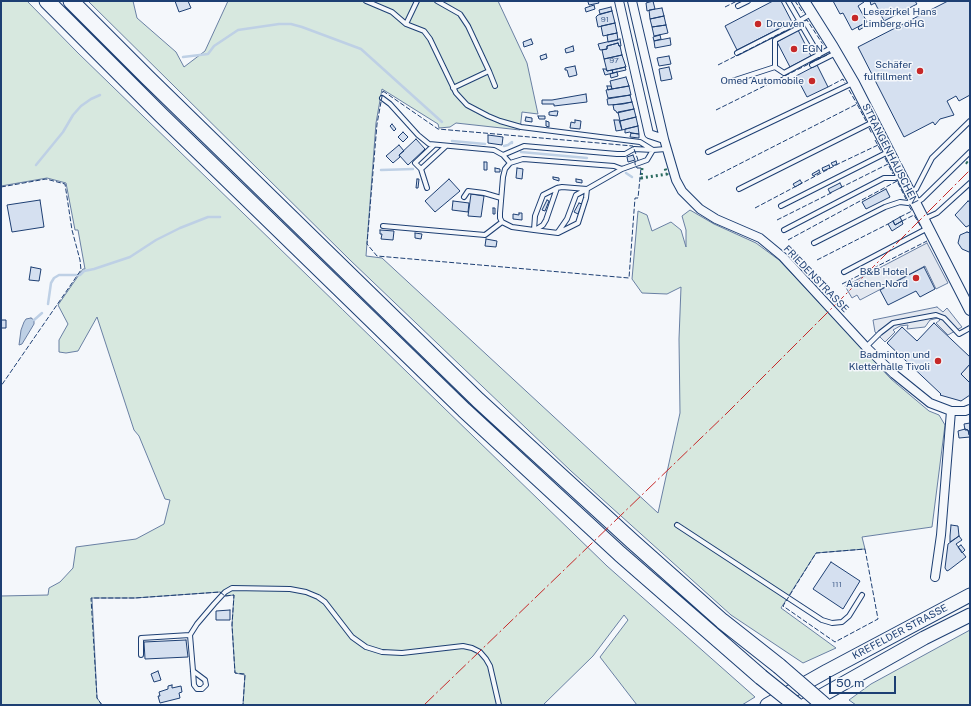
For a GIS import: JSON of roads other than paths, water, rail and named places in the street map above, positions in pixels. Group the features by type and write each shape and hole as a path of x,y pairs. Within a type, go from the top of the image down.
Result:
{"highway":[{"path":"47,1 161,115 464,410 664,594 796,705"},
{"path":"72,1 147,77 478,400 722,621 779,666 824,705"}],"main road":[{"name":"KREFELDER STRASSE","path":"767,705 834,667 970,595"},
{"name":"KREFELDER STRASSE","path":"805,705 970,615"}],"street":[{"path":"619,1 649,134 664,139"},
{"name":"FRIEDENSTRASSE","path":"632,1 666,148 678,185 690,200 700,209 716,219 760,238 783,257 866,347 894,374 930,403 951,411 965,411 970,409"},
{"name":"STRANGENHÄUSCHEN","path":"804,1 854,83 969,305"},
{"path":"935,577 941,535 951,411"}],"lane":[{"path":"366,1 392,12 406,24 419,29 429,36 453,88 460,98 467,105 488,116 513,126 640,142 653,150"},
{"path":"406,24 417,1"},
{"path":"437,1 460,14 468,26 496,86"},
{"path":"738,6 748,1"},
{"path":"788,1 799,20"},
{"path":"737,53 812,13"},
{"path":"775,67 775,40 802,26 820,55"},
{"path":"732,81 775,67 784,72 820,55 835,50"},
{"path":"812,65 835,50"},
{"path":"453,88 489,71"},
{"path":"708,152 854,83"},
{"path":"382,98 390,104 418,135 429,144 494,150 503,155 510,163"},
{"path":"739,190 874,121"},
{"path":"814,243 885,207 900,202 908,202 913,198 932,158 970,121"},
{"path":"427,188 421,169 415,163 434,145"},
{"path":"421,169 446,146"},
{"path":"503,155 524,146 617,154 626,154 634,149 653,150 666,148"},
{"path":"558,233 567,220 576,195 622,169 647,160 653,150"},
{"path":"781,206 889,152"},
{"path":"913,198 922,199 970,152"},
{"path":"502,222 500,213 501,198 505,169 510,163 523,159 614,166 622,169"},
{"path":"784,230 884,178 895,178 901,175"},
{"path":"844,272 926,224 970,183"},
{"path":"534,230 535,216 543,194 562,186 588,189"},
{"path":"534,230 543,225 546,220 557,188"},
{"path":"502,222 512,227 558,233 578,223 588,189"},
{"path":"464,197 468,191 484,192 501,198"},
{"path":"383,226 485,235 502,222"},
{"path":"866,347 893,322 936,315 944,318 959,334 970,328"},
{"path":"677,525 822,620 832,623 842,622 849,616 862,595"},
{"path":"193,671 190,635 197,624 225,592 232,588 290,589 306,592 325,602 352,637 366,647 382,652 402,653 463,646 480,652 490,666 499,705"},
{"path":"141,655 141,638 190,635"}],"water":[{"path":"31,318 34,320 34,324 22,344 19,345 21,330 24,322 26,319"}],"waterway":[{"path":"183,57 208,54 214,46 238,30 279,24 291,24 361,49 442,122"},
{"path":"36,165 63,132 73,115 81,106 100,95"},
{"path":"452,141 485,144"},
{"path":"504,146 512,143"},
{"path":"521,152 587,158"},
{"path":"381,170 413,169"},
{"path":"626,173 632,177"},
{"path":"48,304 51,283 54,278 59,275 80,275 84,271 130,257 156,240 180,228 208,217 220,217"},
{"path":"34,320 42,313"}],"place":[{"name":"Lesezirkel Hans Limberg oHG","path":"855,18"},
{"name":"Drouven","path":"758,24"},
{"name":"EGN","path":"794,49"},
{"name":"Schäfer fulfillment","path":"920,71"},
{"name":"Omed Automobile","path":"812,81"},
{"name":"B&B Hotel Aachen-Nord","path":"916,278"},
{"name":"Badminton und Kletterhalle Tivoli","path":"938,361"}]}
